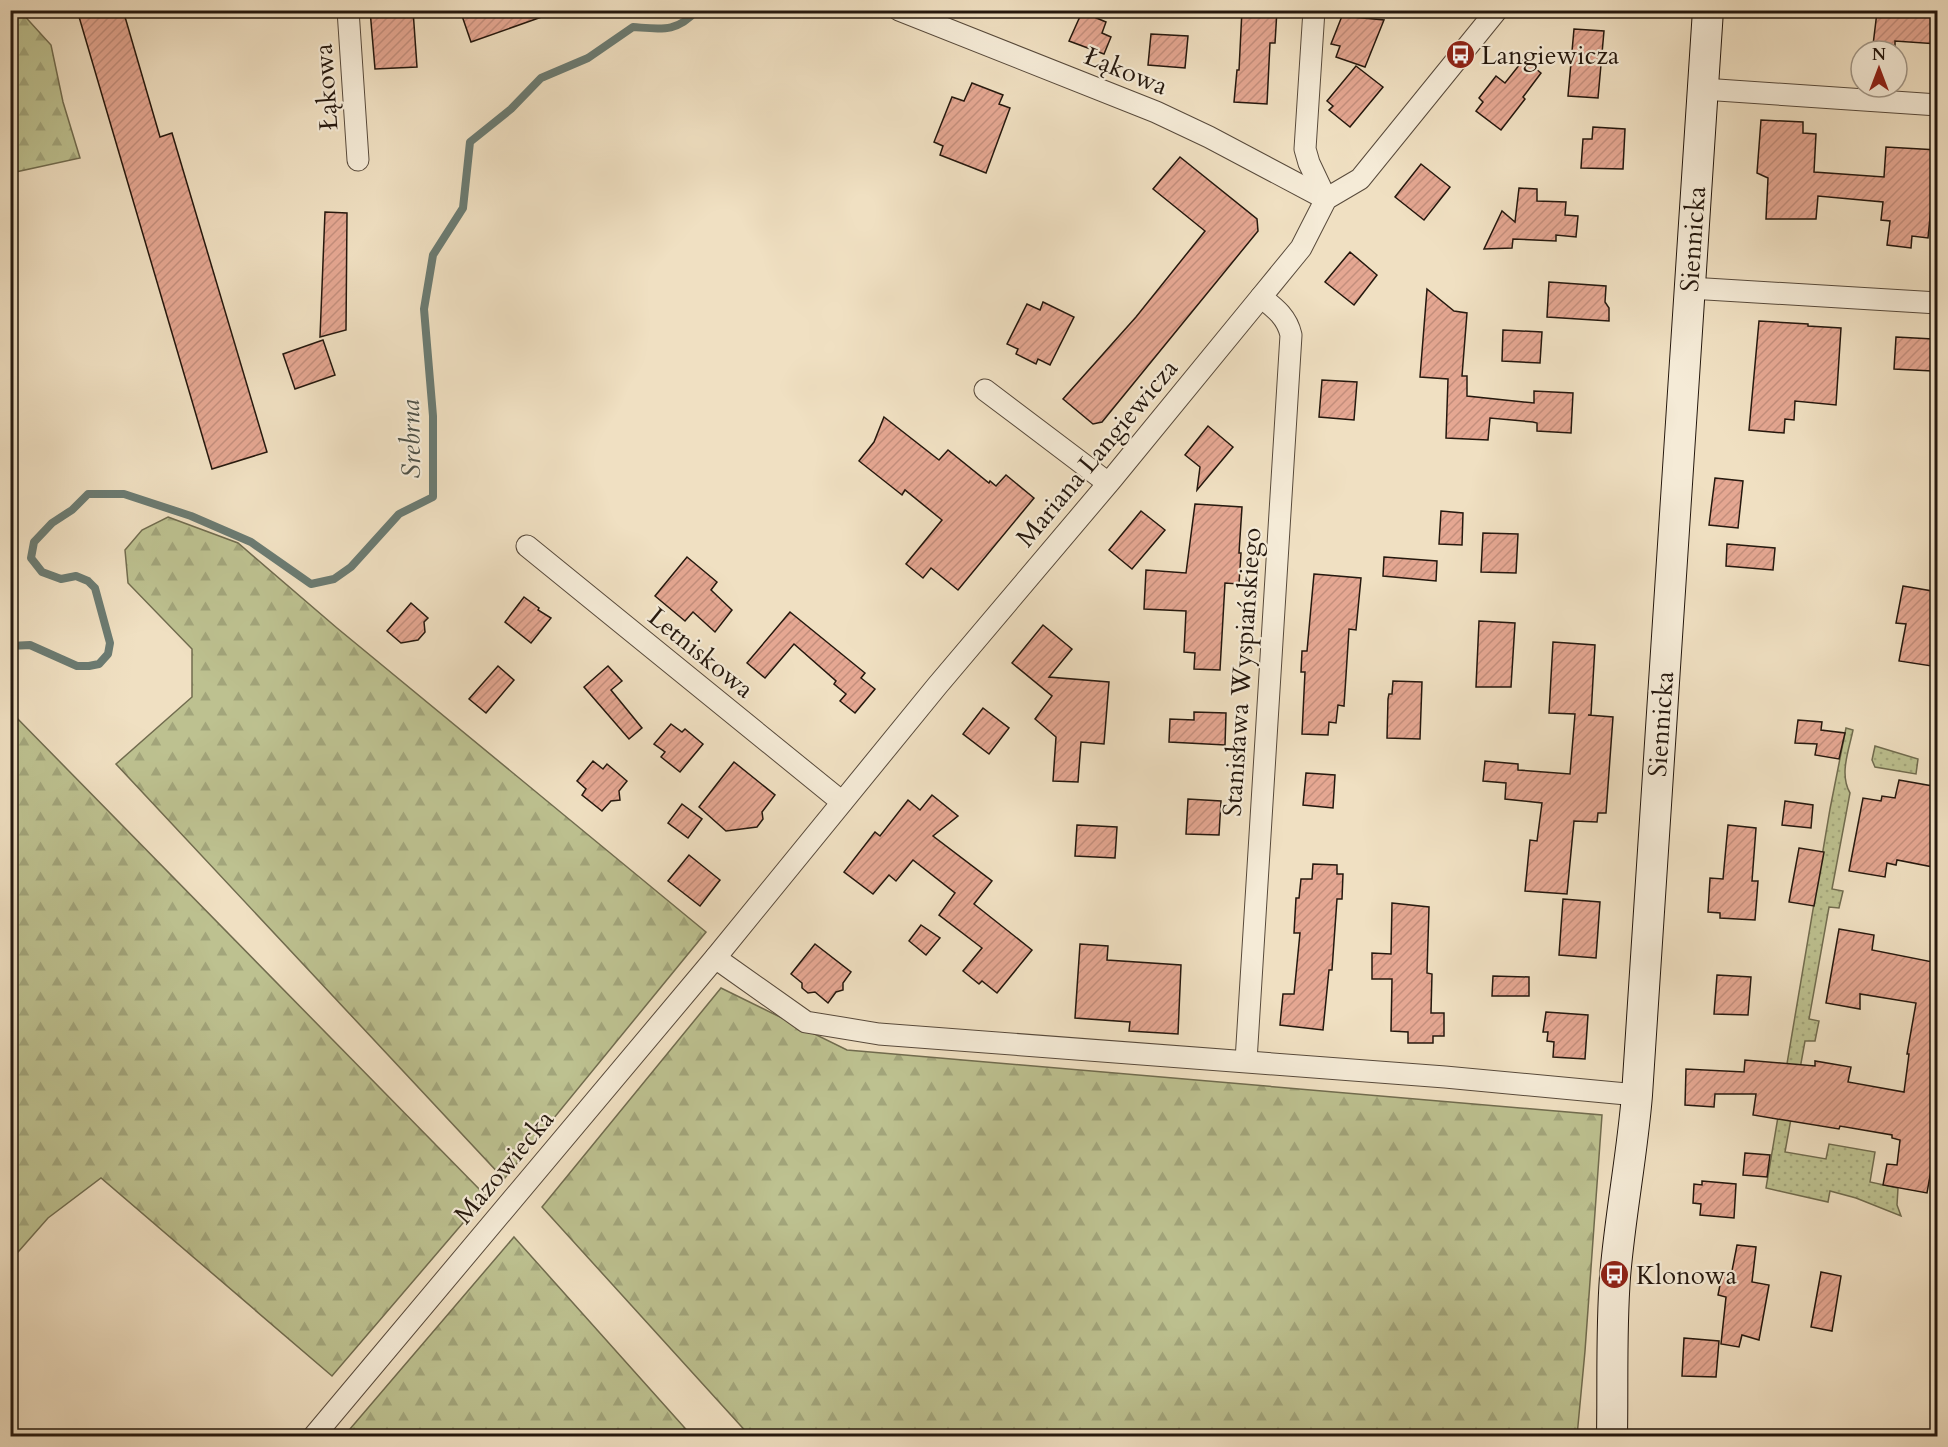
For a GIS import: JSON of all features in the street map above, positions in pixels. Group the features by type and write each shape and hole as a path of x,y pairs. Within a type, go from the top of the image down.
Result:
{"main road":[{"name":"Siennicka","path":"1612,1437 1613,1312 1620,1221 1633,1148 1708,10"}],"street":[{"name":"Łąkowa","path":"348,10 358,160"},
{"name":"Łąkowa","path":"899,10 1156,112 1209,137 1326,199"},
{"path":"1314,10 1305,148 1309,163 1326,199 1360,179 1497,10"},
{"path":"1703,88 1938,105"},
{"name":"Mariana Langiewicza","path":"735,932 1261,297 1300,248 1326,199"},
{"path":"1689,288 1938,303"},
{"name":"Stanisława Wyspiańskiego","path":"1246,1061 1291,335 1283,315 1261,297"},
{"path":"985,390 1108,483"},
{"name":"Letniskowa","path":"527,546 842,802"},
{"name":"Mazowiecka","path":"314,1437 735,932"},
{"path":"716,957 806,1022 879,1034 1445,1077 1636,1095"}],"green space":[{"path":"10,11 20,11 51,45 63,102 80,158 11,173"},
{"path":"168,517 238,543 337,628 706,932 504,1179 116,764 192,697 192,649 128,583 125,550 142,530"},
{"path":"11,712 486,1196 332,1376 101,1178 48,1218 11,1260"},
{"path":"1846,728 1853,730 1845,770 1850,793 1832,889 1843,891 1839,908 1829,907 1809,1019 1819,1021 1815,1041 1805,1041 1785,1152 1826,1159 1829,1144 1875,1152 1870,1182 1898,1188 1897,1205 1901,1216 1856,1198 1830,1191 1828,1202 1766,1188 1830,809"},
{"path":"1875,746 1918,759 1916,774 1875,767 1872,760"},
{"path":"721,988 847,1050 1602,1115 1577,1436 750,1436 542,1207"},
{"path":"514,1237 692,1436 344,1436"}],"building":[{"path":"77,10 123,10 160,137 172,133 267,452 212,469"},
{"path":"370,10 413,10 417,67 375,69"},
{"path":"460,10 553,10 553,13 471,42"},
{"path":"1242,10 1277,10 1275,43 1270,43 1267,104 1234,102 1237,70 1239,70"},
{"path":"1887,10 1938,10 1938,44 1909,42 1909,39 1874,39 1877,12 1887,13"},
{"path":"1082,12 1106,22 1102,33 1111,37 1104,54 1069,41"},
{"path":"1342,16 1384,20 1365,67 1336,57 1340,46 1331,44"},
{"path":"1574,29 1604,31 1598,98 1568,96"},
{"path":"1151,34 1188,36 1185,68 1148,65"},
{"path":"1524,59 1541,73 1523,97 1525,99 1501,130 1476,111 1483,102 1479,98 1496,76 1505,83"},
{"path":"1356,66 1383,87 1350,127 1329,110 1333,106 1327,101"},
{"path":"972,83 1003,95 999,104 1010,108 986,173 940,155 943,146 934,142 952,97 964,101"},
{"path":"1761,120 1803,122 1803,133 1816,134 1814,172 1884,177 1886,147 1938,150 1938,178 1934,178 1928,238 1912,236 1911,248 1887,245 1890,221 1881,220 1883,202 1818,196 1816,219 1766,219 1768,178 1757,173"},
{"path":"1593,127 1625,129 1623,169 1581,168 1583,139 1592,139"},
{"path":"1180,157 1257,219 1258,231 1102,422 1093,424 1063,399 1136,317 1205,231 1153,189"},
{"path":"1421,164 1450,187 1424,220 1395,197"},
{"path":"1519,188 1537,189 1537,201 1566,202 1565,215 1578,216 1576,237 1556,235 1556,241 1513,239 1512,248 1484,249 1502,211 1515,222"},
{"path":"325,212 347,213 346,330 320,337"},
{"path":"1350,252 1377,275 1354,305 1325,282"},
{"path":"1549,282 1606,286 1605,302 1609,308 1609,321 1547,317"},
{"path":"1427,289 1454,311 1467,313 1462,376 1467,376 1467,396 1534,403 1534,391 1573,393 1571,433 1537,431 1537,423 1490,418 1488,440 1446,438 1448,379 1420,377"},
{"path":"1043,302 1074,317 1050,365 1038,359 1036,364 1016,354 1018,349 1007,344 1027,304 1040,310"},
{"path":"1759,321 1841,328 1836,405 1795,401 1794,420 1785,419 1784,433 1749,430"},
{"path":"1503,330 1542,332 1540,363 1502,361"},
{"path":"1896,337 1933,339 1932,371 1894,369"},
{"path":"323,340 335,375 295,389 283,354"},
{"path":"1322,380 1357,382 1354,420 1319,417"},
{"path":"884,417 939,460 948,450 989,483 990,481 996,486 1006,475 1034,498 958,590 931,568 923,578 906,564 942,520 905,490 902,495 859,461 874,442"},
{"path":"1208,426 1233,447 1197,490 1200,467 1185,455"},
{"path":"1715,478 1743,481 1738,528 1709,525"},
{"path":"1195,504 1242,507 1239,584 1225,583 1220,670 1194,669 1195,653 1184,652 1186,611 1144,609 1146,570 1186,573"},
{"path":"1141,511 1165,530 1132,569 1109,550"},
{"path":"1441,511 1463,513 1462,545 1439,544"},
{"path":"1483,533 1518,534 1516,573 1481,572"},
{"path":"1727,544 1775,548 1773,570 1726,566"},
{"path":"687,557 717,582 711,590 732,610 715,632 693,612 685,621 655,596"},
{"path":"1384,557 1437,561 1436,581 1383,576"},
{"path":"1314,574 1361,578 1356,630 1349,629 1344,706 1338,705 1336,723 1329,722 1328,735 1302,734 1305,672 1301,672 1302,651 1307,651"},
{"path":"1903,586 1938,592 1938,667 1899,661 1906,624 1896,623"},
{"path":"524,597 551,618 531,643 505,622"},
{"path":"411,603 428,618 424,622 425,632 418,640 401,643 387,631"},
{"path":"790,612 865,673 861,678 875,689 855,713 840,701 846,694 834,684 836,681 794,644 765,678 747,663"},
{"path":"1479,621 1515,623 1511,687 1476,687"},
{"path":"1043,625 1072,649 1049,677 1109,682 1104,744 1081,742 1078,782 1053,781 1056,737 1035,719 1052,696 1012,663"},
{"path":"1553,642 1595,645 1591,715 1588,715 1613,717 1606,813 1598,813 1597,822 1574,821 1567,894 1525,891 1530,840 1537,841 1542,803 1505,799 1506,783 1483,781 1485,761 1518,764 1518,770 1570,774 1575,714 1549,713"},
{"path":"498,666 514,680 486,713 469,699"},
{"path":"608,666 622,681 611,690 642,728 629,739 584,687"},
{"path":"1393,681 1422,682 1420,739 1387,738 1388,699 1389,694 1392,694"},
{"path":"983,708 1009,728 989,754 963,734"},
{"path":"1194,712 1226,713 1225,745 1169,742 1170,719 1194,720"},
{"path":"1798,720 1822,722 1821,730 1845,733 1839,759 1815,755 1817,744 1795,743"},
{"path":"671,724 682,732 685,729 703,744 680,772 661,757 665,752 654,744"},
{"path":"593,761 603,769 607,764 627,781 619,791 620,800 611,801 602,811 582,795 586,789 577,781"},
{"path":"734,762 775,795 762,812 763,819 757,827 726,831 699,807"},
{"path":"1306,773 1335,775 1333,808 1303,805"},
{"path":"1899,780 1938,787 1938,868 1897,860 1896,865 1887,863 1885,877 1849,871 1863,798 1881,801 1882,796 1895,798"},
{"path":"932,795 958,816 933,836 992,881 974,904 1032,950 997,993 982,981 979,984 963,971 982,948 939,915 955,893 913,860 896,881 889,875 873,894 844,872 875,832 880,836 908,800 920,810"},
{"path":"1188,799 1221,801 1219,835 1186,834"},
{"path":"1785,801 1813,805 1811,828 1782,825"},
{"path":"682,804 702,819 688,838 668,823"},
{"path":"1077,825 1117,827 1115,858 1075,856"},
{"path":"1728,825 1756,828 1752,881 1758,881 1755,920 1720,918 1720,913 1708,912 1710,878 1723,879"},
{"path":"1799,848 1824,852 1814,906 1789,902"},
{"path":"689,855 720,880 700,906 668,881"},
{"path":"1313,864 1337,865 1337,874 1343,874 1342,899 1337,899 1332,970 1329,970 1323,1030 1280,1025 1283,994 1294,994 1300,933 1294,933 1296,898 1299,898 1301,879 1312,879"},
{"path":"1563,899 1600,902 1596,958 1559,955"},
{"path":"1392,903 1429,907 1427,973 1432,974 1431,1013 1444,1013 1444,1036 1433,1036 1433,1043 1408,1043 1408,1032 1391,1031 1392,979 1372,979 1372,953 1391,954"},
{"path":"921,925 940,938 926,955 909,941"},
{"path":"1839,929 1874,935 1872,950 1938,963 1938,1153 1934,1153 1927,1193 1883,1185 1887,1164 1897,1165 1900,1140 1892,1138 1892,1135 1753,1115 1756,1094 1715,1094 1714,1107 1685,1105 1686,1069 1744,1072 1745,1060 1815,1066 1815,1061 1851,1067 1848,1082 1904,1092 1909,1054 1907,1054 1916,1003 1860,994 1860,1009 1826,1003"},
{"path":"815,944 851,972 843,983 843,990 836,992 828,1003 815,992 808,993 802,988 802,983 791,974"},
{"path":"1080,944 1108,946 1107,960 1181,965 1178,1034 1129,1031 1130,1022 1075,1018"},
{"path":"1717,975 1751,977 1748,1015 1714,1014"},
{"path":"1493,976 1529,977 1529,996 1492,996"},
{"path":"1546,1012 1588,1015 1585,1059 1553,1057 1554,1042 1547,1041 1548,1032 1543,1032"},
{"path":"1745,1153 1770,1155 1767,1177 1743,1175"},
{"path":"1702,1181 1736,1184 1734,1218 1700,1215 1701,1204 1693,1203 1694,1184 1702,1185"},
{"path":"1737,1245 1756,1247 1752,1282 1769,1285 1759,1340 1742,1335 1739,1347 1721,1344 1726,1297 1718,1295 1722,1275 1731,1276"},
{"path":"1821,1272 1841,1276 1832,1331 1811,1327"},
{"path":"1684,1338 1719,1341 1716,1377 1682,1376"}],"waterway":[{"name":"Srebrna","path":"10,646 30,645 77,666 99,664 108,654 110,643 95,588 88,581 76,576 61,579 42,572 31,558 34,542 52,523 72,510 88,494 124,494 191,516 251,542 311,584 334,579 351,567 399,514 433,497 433,416 424,309 433,255 463,208 470,142 511,109 541,78 588,58 633,27 668,28 682,23 697,10"}],"place":[{"name":"Langiewicza","path":"1460,55"},
{"name":"Klonowa","path":"1615,1275"}]}
